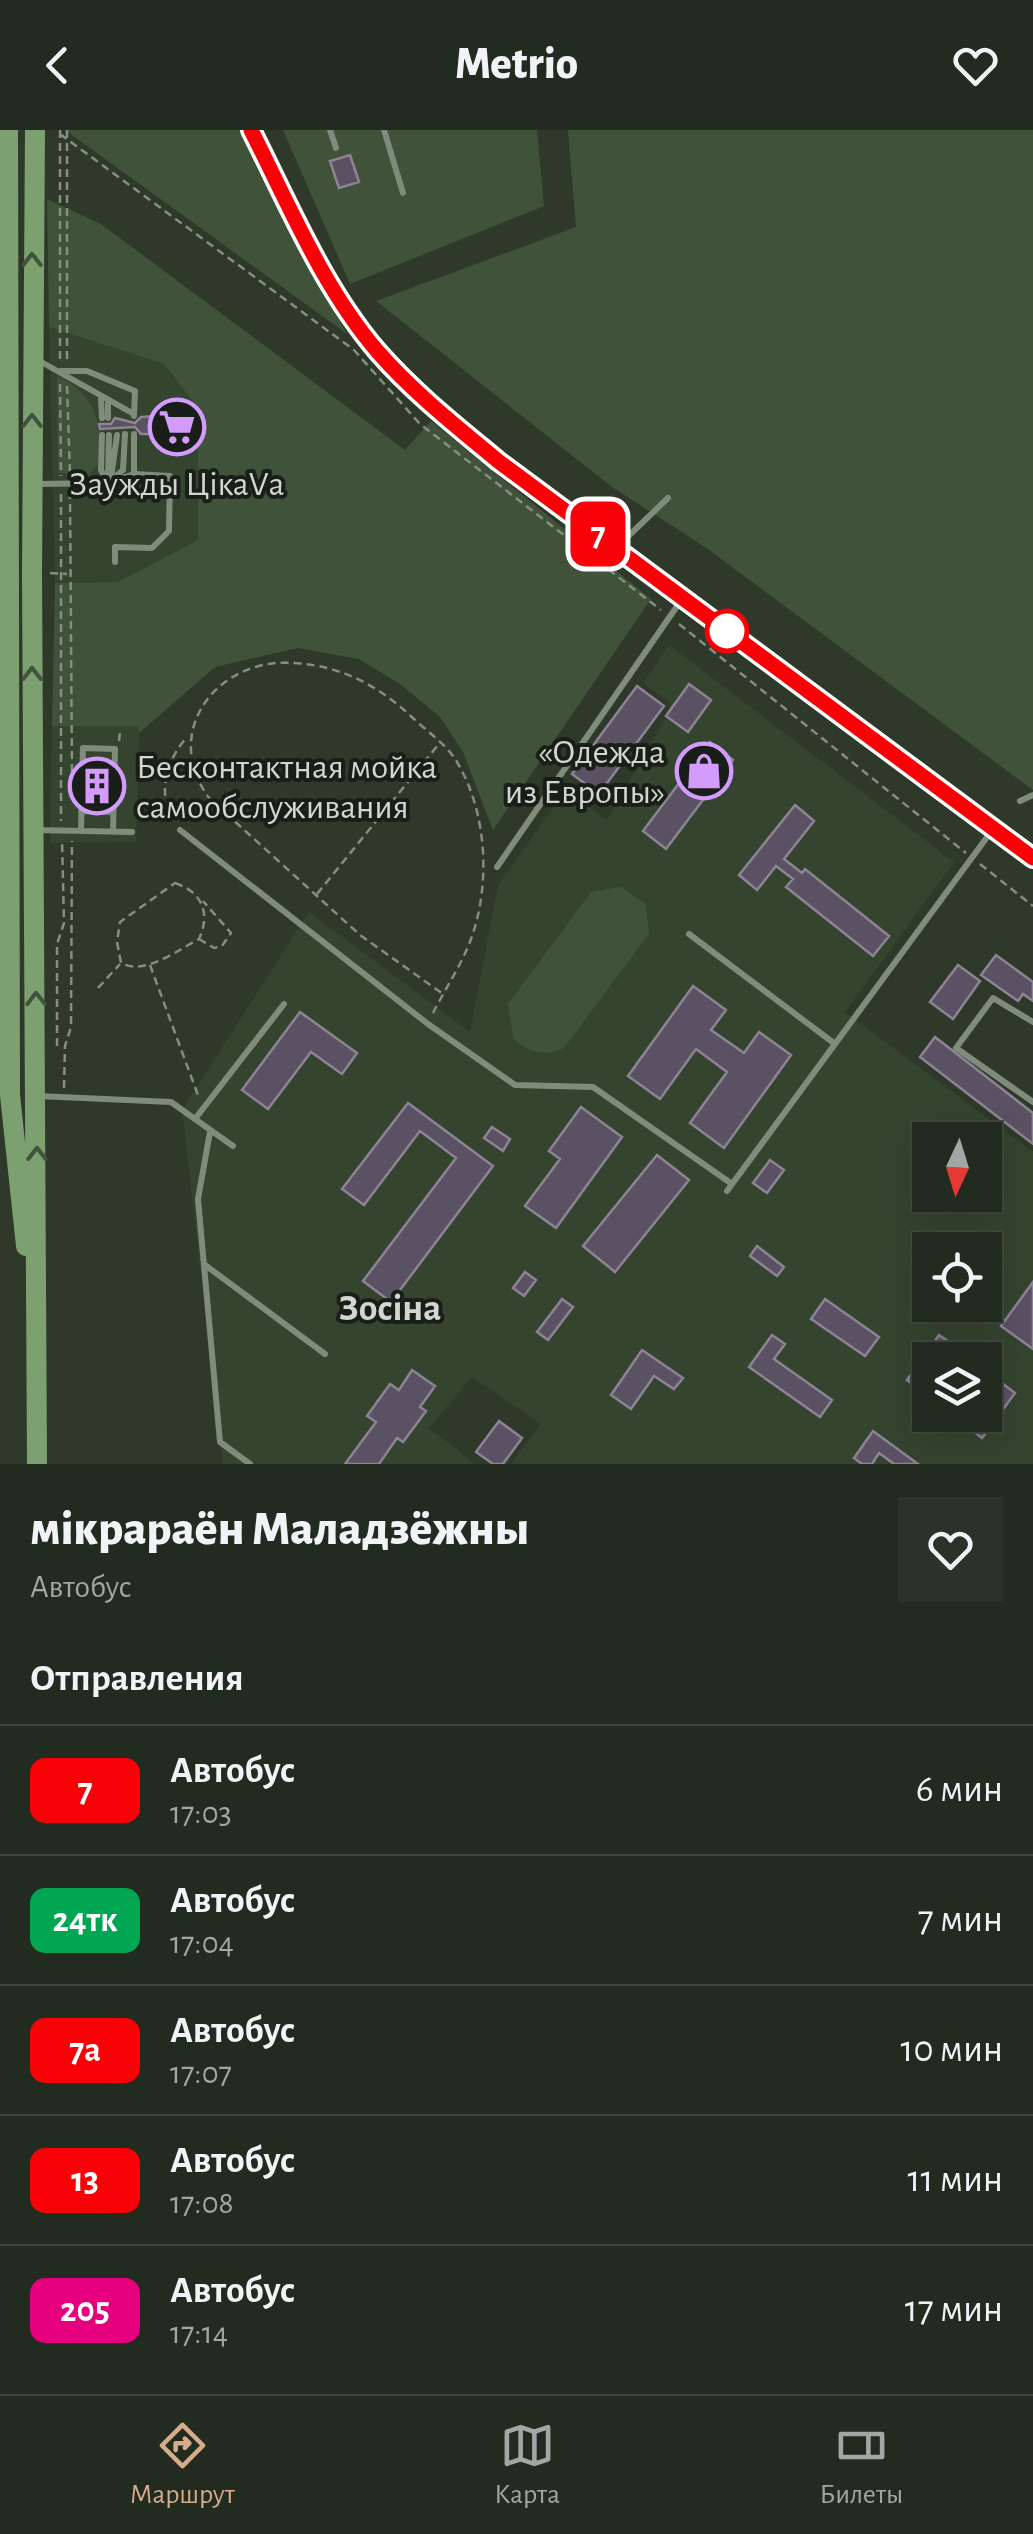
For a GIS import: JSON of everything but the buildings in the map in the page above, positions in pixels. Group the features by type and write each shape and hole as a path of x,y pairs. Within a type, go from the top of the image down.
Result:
{"highway":[{"path":"8,130 3,593 10,1095 36,1307"},
{"path":"35,130 32,484 37,1464"}],"main road":[{"path":"251,130 306,239 375,348 418,395 682,598 1033,858"}],"lane":[{"path":"330,130 336,148"},
{"path":"384,130 403,193"},
{"path":"32,358 65,373 108,402 115,417"},
{"path":"65,373 87,371 135,391 134,415 115,417"},
{"path":"108,402 115,417"},
{"path":"108,483 122,470 117,435"},
{"path":"108,483 101,470 117,435"},
{"path":"117,435 134,474"},
{"path":"32,484 108,483 134,474 170,476 169,531 152,548 115,547 115,562"},
{"path":"616,548 668,498"},
{"path":"497,867 682,598"},
{"path":"76,831 81,812 83,748 115,748 112,832"},
{"path":"1020,801 1033,795"},
{"path":"81,812 113,812"},
{"path":"180,830 428,1024 515,1085 593,1086 730,1187 994,828"},
{"path":"34,830 132,832"},
{"path":"689,934 835,1044"},
{"path":"1033,1022 993,998 956,1048 1033,1102"},
{"path":"195,1119 284,1004"},
{"path":"37,1096 171,1102 233,1146"},
{"path":"210,1132 198,1199 220,1442 250,1464"},
{"path":"204,1264 325,1354"}],"path":[{"path":"57,1046 57,944 64,923 67,130"},
{"path":"60,132 354,350 420,424 1033,906"},
{"path":"60,132 72,772"},
{"path":"180,830 170,819 163,795 170,762 213,692 255,669 290,662 350,672 393,699 456,760 481,819 483,881 472,938 428,1024"},
{"path":"188,736 196,780 209,798 360,935 443,994"},
{"path":"315,896 439,743"},
{"path":"64,1098 65,1046 71,1027 76,831"},
{"path":"121,963 117,942 120,922 175,883 194,889 230,933 229,942 214,948 199,940"},
{"path":"121,963 130,968 150,965 199,940 204,928 202,900"},
{"path":"98,988 121,963"},
{"path":"150,965 203,1109"}],"shaded area":[{"path":"65,130 242,130 347,334"},
{"path":"283,130 537,130 544,206 350,284"},
{"path":"568,130 1033,130 1033,790 705,547 612,487 376,301 576,227"},
{"path":"47,199 101,224 405,450 431,421 651,599 493,830 463,752 440,717 400,684 359,659 298,648 215,667 139,733 139,726 52,726 55,583 118,582 198,540 198,408 164,364 49,327"},
{"path":"49,327 164,364 199,408 199,540 118,582 55,583"},
{"path":"57,376 82,393 94,412 99,436 98,465 90,474 58,473"},
{"path":"669,645 954,862 845,1012 993,1122 912,1122 912,1212 1002,1212 1002,1129 1033,1152 1033,1464 511,1464 541,1424 472,1377 429,1428 475,1464 223,1464 182,1110 309,912 470,1032 498,885 566,790 607,820 671,703 643,683"},
{"path":"52,726 140,726 136,842 50,843"},
{"path":"621,887 646,904 649,934 564,1048 543,1053 525,1047 513,1038 508,1004 591,892"}],"bus line":[{"name":"7","path":"251,130 338,294 375,348 418,395 498,461 1033,858"}],"place":[{"name":"Заужды ЦікаVа","path":"177,427"},
{"name":"«Одежда из Европы»","path":"704,771"},
{"name":"Бесконтактная мойка самообслуживания","path":"97,786"}],"district":[{"name":"Зосіна","path":"390,1307"}]}
